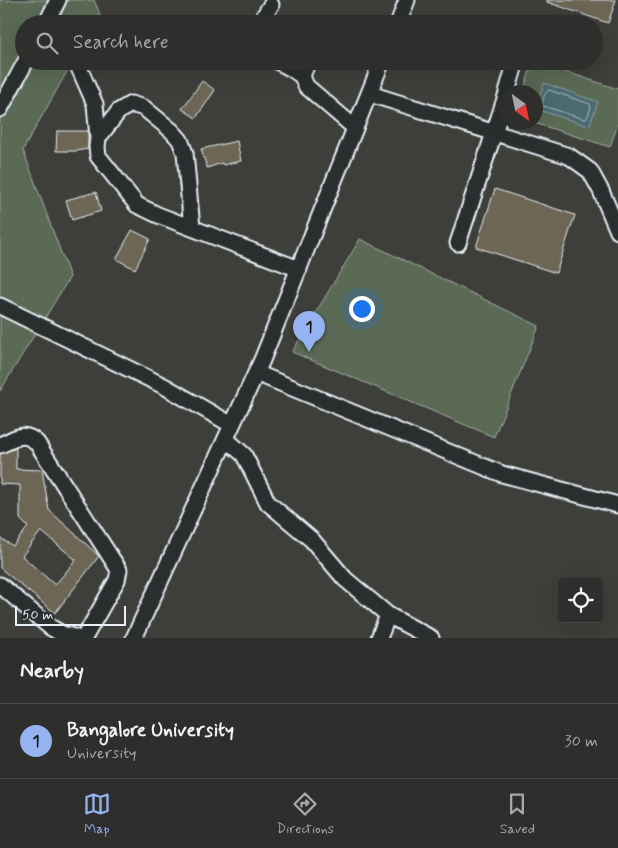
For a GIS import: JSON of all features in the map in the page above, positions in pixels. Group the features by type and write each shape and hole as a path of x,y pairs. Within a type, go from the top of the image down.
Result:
{"street":[{"path":"50,15 58,0"},
{"path":"401,15 407,0"},
{"path":"265,15 271,5"},
{"path":"0,109 21,70"},
{"path":"80,70 95,104 98,156 137,205 299,269"},
{"path":"293,70 302,76 306,86 355,128"},
{"path":"302,76 304,70"},
{"path":"134,638 256,373 379,70"},
{"path":"509,85 513,70"},
{"path":"370,94 569,156 590,171 601,191 618,231"},
{"path":"98,138 119,111 131,104 144,108 172,130 180,140 185,153 192,228"},
{"path":"458,243 498,119"},
{"path":"0,306 164,386 232,425"},
{"path":"256,373 502,474 618,505"},
{"path":"0,445 22,436 30,436 37,443 119,570 117,580 84,638"},
{"path":"226,439 244,455 268,503 312,540 345,579 388,615 431,638"},
{"path":"0,585 50,626 62,634 77,638"},
{"path":"379,638 388,615"}],"green space":[{"path":"0,0 94,0 99,15 15,15 15,70 68,70 23,150 70,277 0,391"},
{"path":"530,70 560,70 618,89 618,123 610,147 543,126 543,85 525,85"},
{"path":"360,239 539,326 494,437 292,352"}],"water":[{"path":"544,83 598,102 589,126 543,111"}],"building":[{"path":"547,0 616,0 608,23 603,21 603,15 585,15 547,2"},
{"path":"202,81 215,90 196,118 182,109"},
{"path":"57,131 88,131 88,149 56,151"},
{"path":"237,141 241,161 223,165 222,163 207,168 201,149"},
{"path":"495,189 575,215 556,273 476,247"},
{"path":"96,192 101,211 72,220 66,200"},
{"path":"132,230 150,239 135,269 116,259"},
{"path":"16,448 16,469 42,470 49,510 99,556 55,613 0,568 0,538 13,546 28,527 20,519 20,485 0,484 0,454","holes":["41,531 76,560 55,585 22,556"]}],"place":[{"name":"Bangalore University","path":"309,352"}]}
